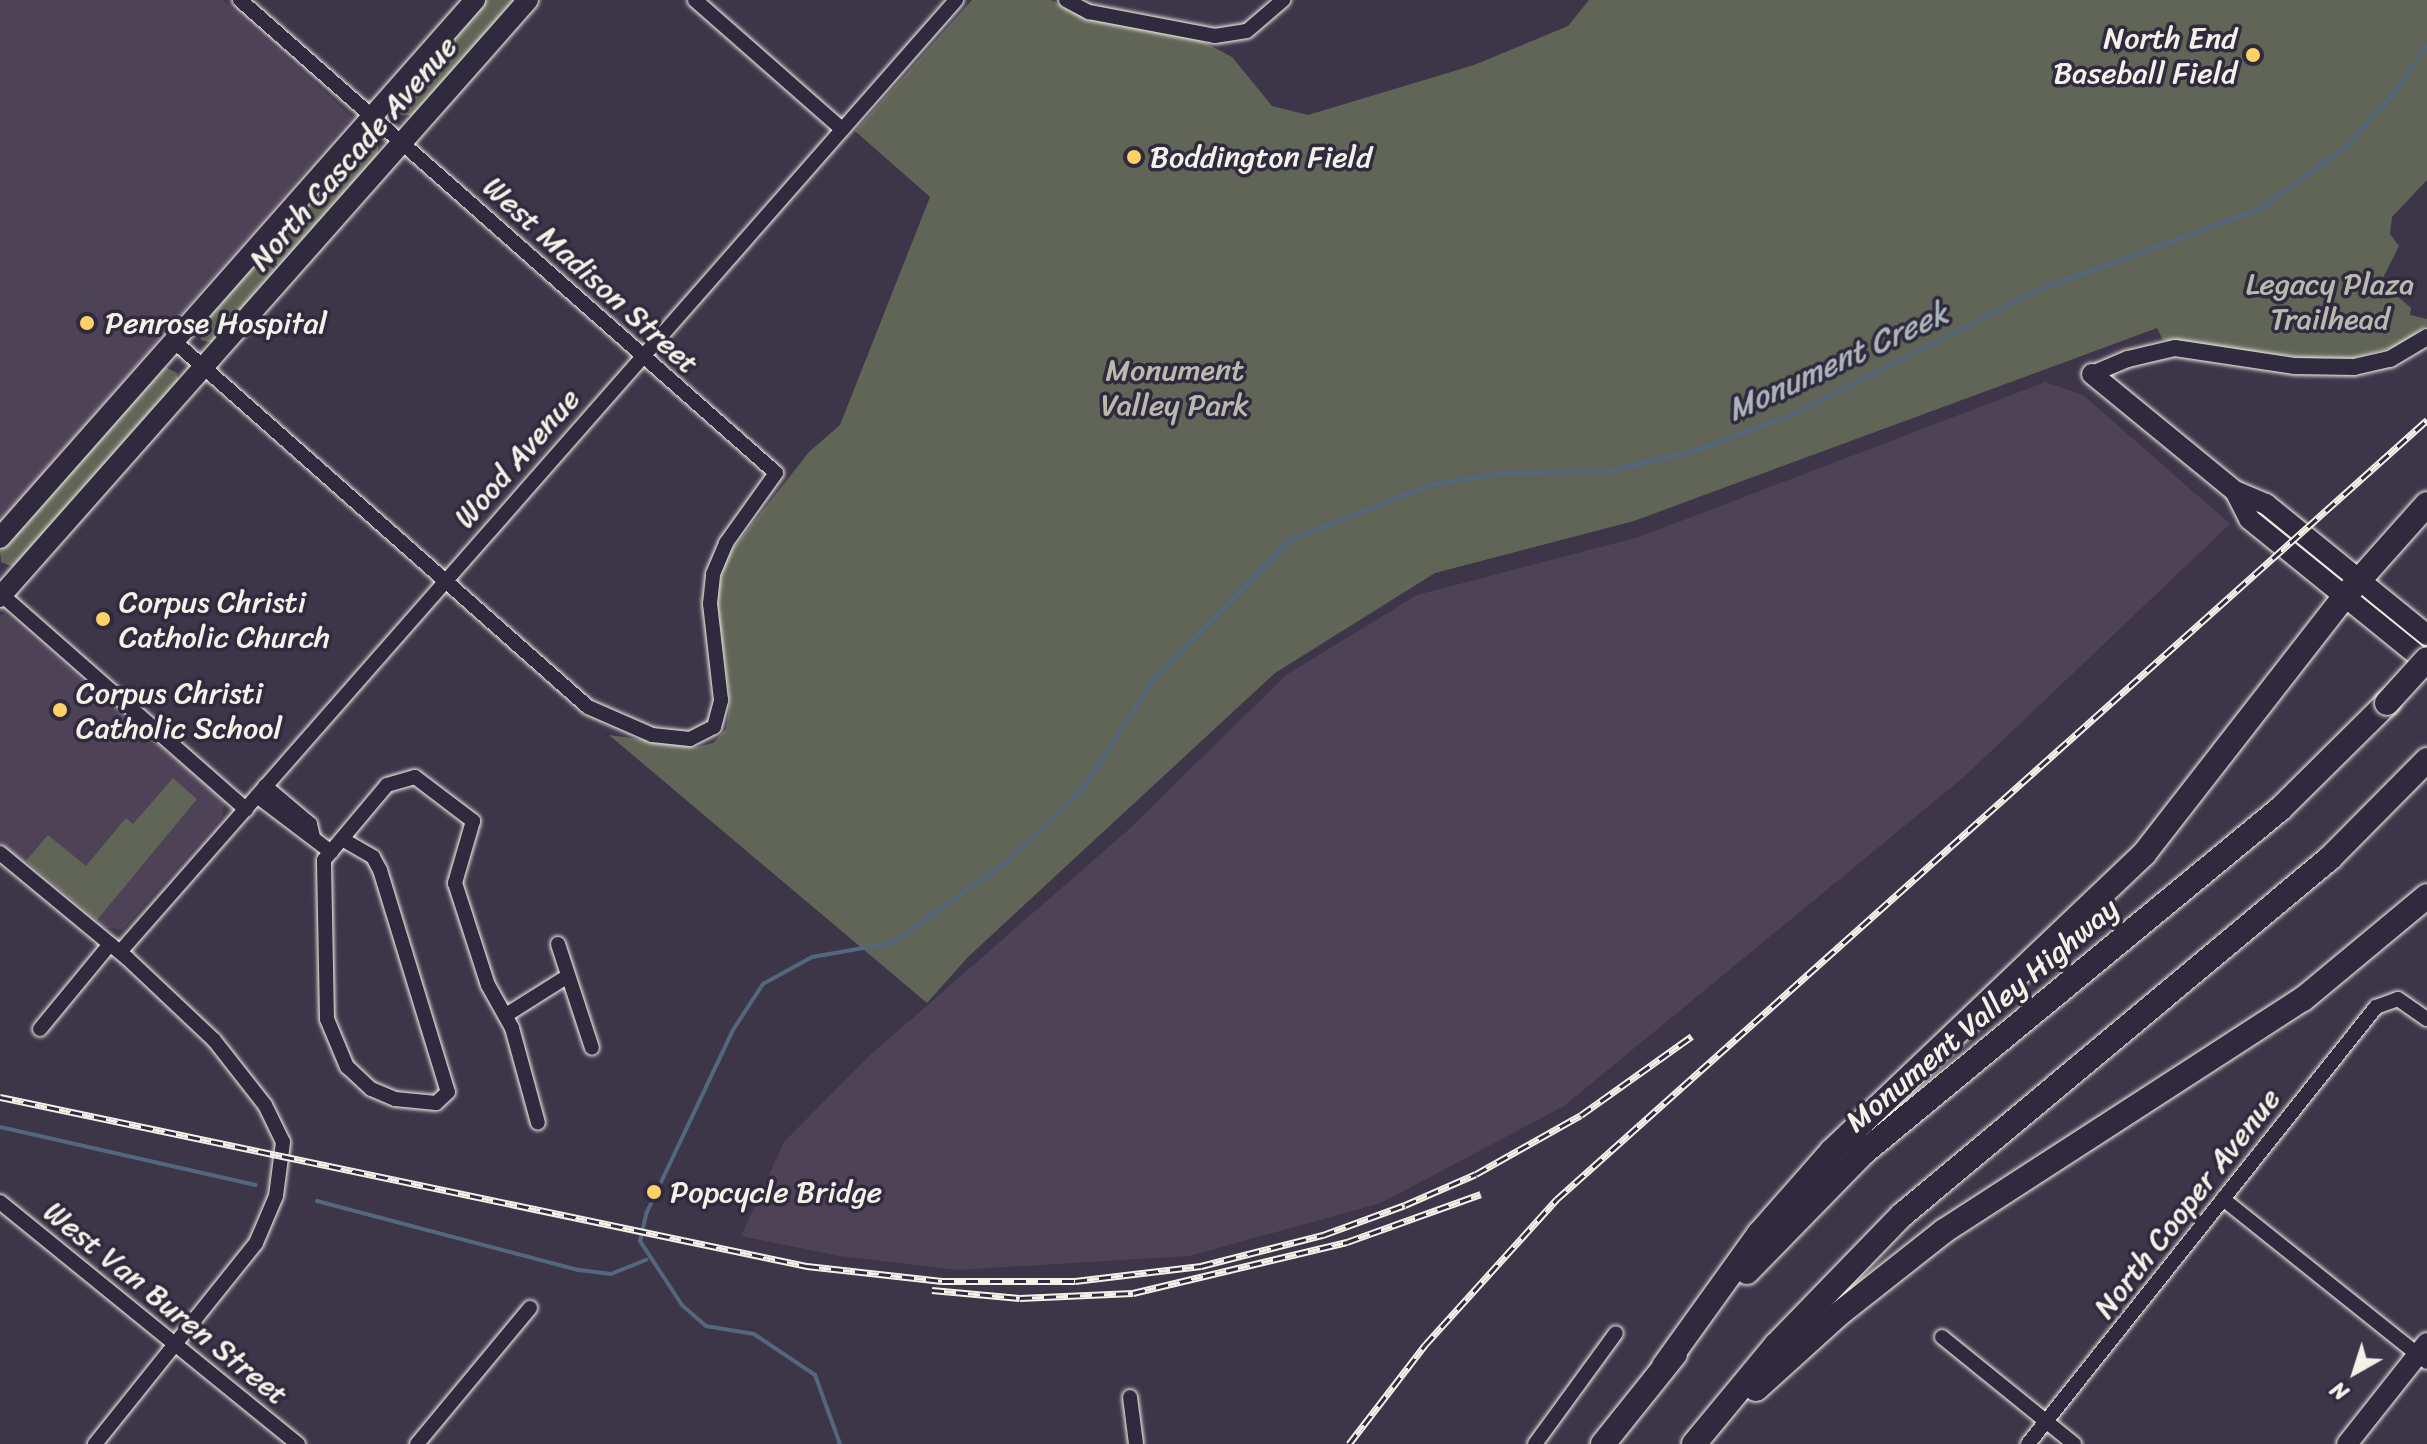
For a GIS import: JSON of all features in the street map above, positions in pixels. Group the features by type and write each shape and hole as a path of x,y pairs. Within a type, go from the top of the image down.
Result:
{"highway":[{"path":"1664,1366 1759,1234 1832,1151 2144,854 2352,588 2427,504"},
{"name":"Monument Valley Highway","path":"1603,1444 1664,1366 1756,1262 1863,1153 2280,809 2427,661"},
{"path":"1697,1444 1776,1345 1902,1215 2330,858 2427,760"},
{"path":"1697,1444 1804,1344 1899,1265 2303,999 2427,896"}],"main road":[{"name":"North Cascade Avenue","path":"0,538 475,0"},
{"name":"North Cascade Avenue","path":"1,595 528,0"},
{"path":"2092,374 2235,491 2249,519 2427,635"},
{"path":"2352,588 2427,661"},
{"path":"2347,1444 2424,1353"}],"street":[{"name":"West Madison Street","path":"240,0 776,473 726,543 713,574 710,604 721,700 714,727 700,738 675,739 605,719 444,580"},
{"path":"695,0 842,129"},
{"name":"Wood Avenue","path":"40,1029 246,809 642,354 956,0"},
{"path":"1066,0 1089,12 1215,36 1247,31 1283,0"},
{"path":"2092,374 2128,359 2175,348 2294,366 2354,367 2390,359 2427,337"},
{"path":"175,342 444,580"},
{"path":"1,595 246,809"},
{"path":"342,839 373,857 385,883 394,928 447,1081 448,1092 436,1103 382,1094 358,1079 338,1054 327,1019 321,876 331,852 387,785 407,776 423,781 473,821 455,883 488,985 506,1015 534,1095 538,1123"},
{"path":"261,791 310,824 313,837 331,852"},
{"path":"0,853 115,948 214,1040 278,1125 282,1172 266,1225 95,1444"},
{"path":"558,944 592,1048"},
{"path":"506,1015 568,976"},
{"name":"North Cooper Avenue","path":"2028,1444 2376,1007 2390,999 2406,1003 2427,1019"},
{"path":"2223,1199 2424,1353"},
{"name":"West Van Buren Street","path":"0,1202 298,1444"},
{"path":"417,1444 530,1308"},
{"path":"1535,1444 1616,1333"},
{"path":"1942,1337 2074,1444"},
{"path":"1130,1397 1136,1444"}],"shaded area":[{"name":"Penrose Hospital","path":"0,0 223,0 352,117 0,522"},
{"path":"2045,382 2083,395 2230,524 1965,776 1564,1106 1381,1203 1189,1256 958,1270 839,1256 741,1236 784,1142 868,1057 1127,831 1286,675 1417,595 1639,537"},
{"name":"Corpus Christi Catholic School","path":"5,614 225,802 222,817 122,930 101,927 0,843 0,615"}],"green space":[{"path":"487,0 517,0 415,116 401,115 397,101"},
{"name":"Monument Valley Park","path":"972,0 1051,0 1087,18 1202,41 1232,57 1272,106 1308,115 1474,65 1568,26 1589,0 2427,0 2427,180 2392,217 2390,234 2399,246 2383,278 2388,299 2396,295 2411,308 2410,315 2427,319 2427,325 2398,346 2353,358 2305,358 2163,340 2157,328 1634,521 1435,573 1275,673 968,957 927,1003 609,735 696,747 713,743 726,729 730,701 716,597 727,556 809,452 840,425 930,197 855,131"},
{"path":"372,141 378,146 378,159 213,343 201,340 199,328 359,145"},
{"path":"165,367 177,373 179,384 32,552 13,567 1,562 0,551"},
{"path":"173,778 197,799 97,920 26,861 48,835 86,866 126,818 133,824"}],"waterway":[{"name":"Monument Creek","path":"840,1444 815,1375 754,1334 706,1326 682,1305 640,1241 646,1214 733,1030 763,984 812,957 892,943 1007,862 1084,787 1152,682 1290,540 1430,485 1505,473 1605,472 1694,451 1792,415 2036,291 2260,209 2347,146 2396,91 2427,45"},
{"path":"0,1127 255,1185"},
{"path":"317,1201 579,1270 611,1274 646,1260"}],"railway":[{"path":"1349,1444 1425,1345 1557,1199 2427,420"},
{"path":"0,1097 807,1266 942,1281 1075,1281 1201,1266 1323,1235 1405,1205 1476,1174 1581,1115 1692,1036"},
{"path":"932,1290 1020,1298 1133,1293 1347,1242 1481,1194"}],"place":[{"name":"North End Baseball Field","path":"2253,55"},
{"name":"Boddington Field","path":"1134,157"},
{"name":"Penrose Hospital","path":"87,323"},
{"name":"Corpus Christi Catholic Church","path":"103,619"},
{"name":"Corpus Christi Catholic School","path":"60,710"},
{"name":"Popcycle Bridge","path":"654,1192"}],"park label":[{"name":"Legacy Plaza Trailhead","path":"2330,301"}]}
